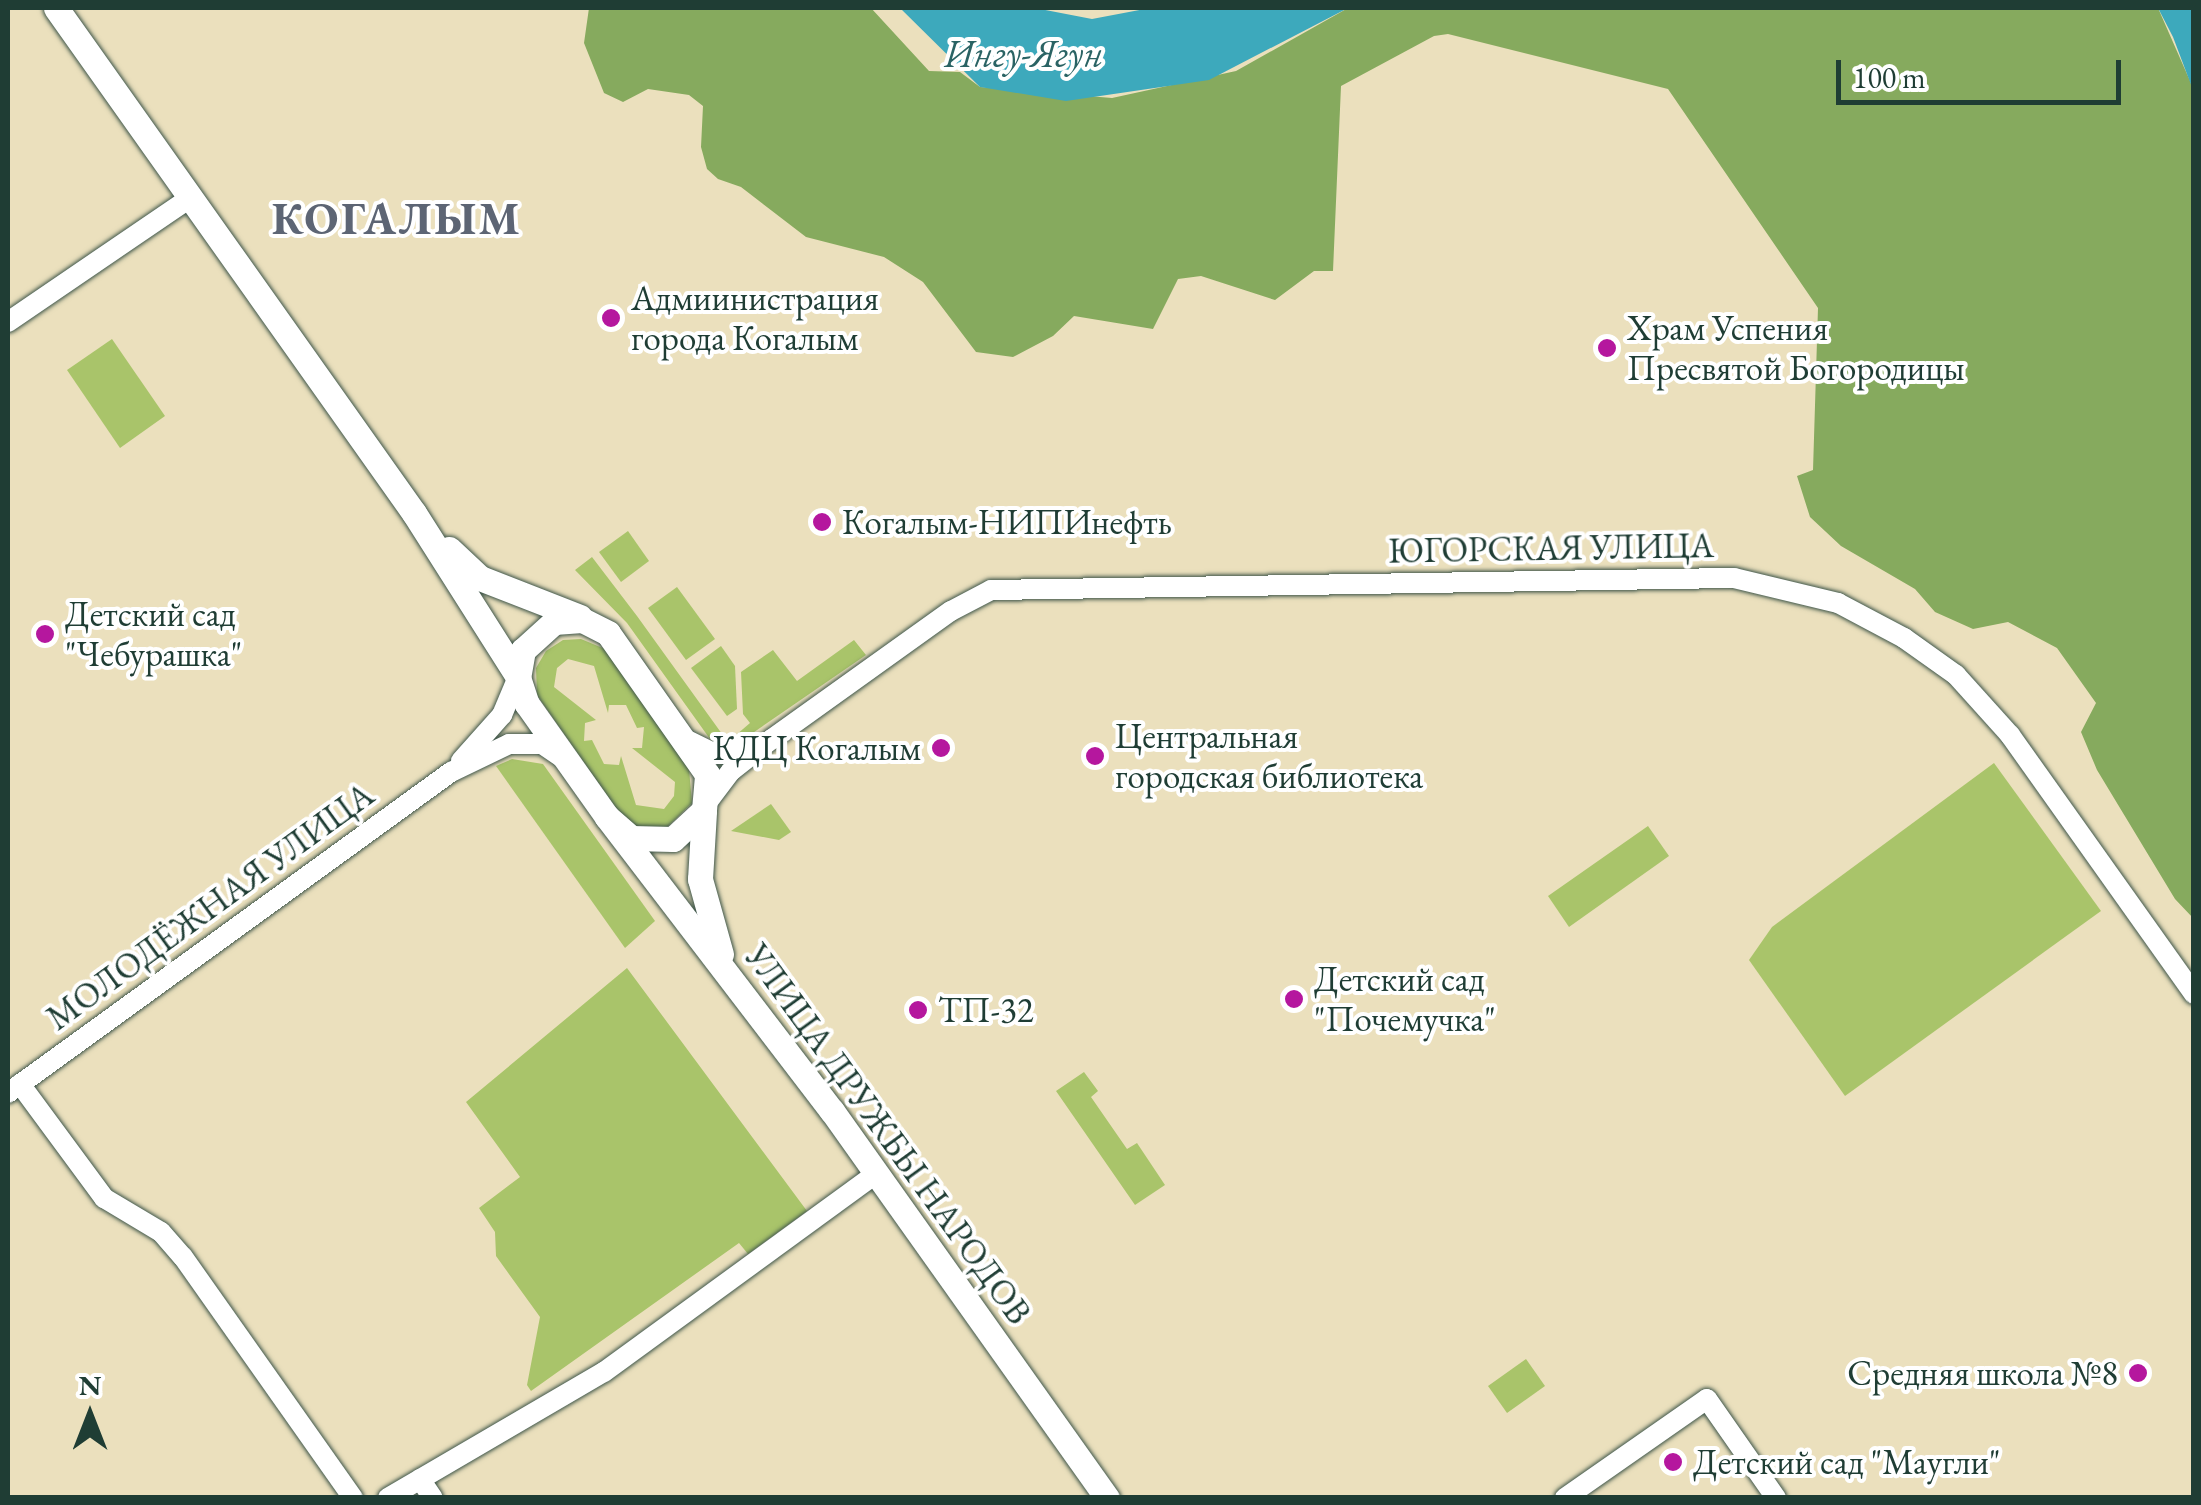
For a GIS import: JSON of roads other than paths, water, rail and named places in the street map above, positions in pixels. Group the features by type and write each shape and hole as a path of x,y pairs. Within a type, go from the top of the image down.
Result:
{"main road":[{"name":"УЛИЦА ДРУЖБЫ НАРОДОВ","path":"56,8 414,513 518,677 527,704 607,818 729,972 1106,1498"},
{"path":"414,513 480,578 596,625 617,643 688,741 707,774 700,880 729,972"},
{"path":"518,677 524,650 542,629 568,620 596,625"},
{"name":"УЛИЦА ДРУЖБЫ НАРОДОВ","path":"607,818 631,838 659,842 686,832 706,804"}],"street":[{"path":"8,322 191,198"},
{"name":"ЮГОРСКАЯ УЛИЦА","path":"706,804 731,771 772,739 950,610 992,590 1698,576 1778,584 1868,617 1974,693 2194,994"},
{"path":"450,772 502,715 518,677"},
{"path":"688,741 728,754 772,739"},
{"path":"450,772 524,742 542,744 570,764"},
{"name":"МОЛОДЁЖНАЯ УЛИЦА","path":"14,1088 450,772"},
{"path":"14,1088 104,1198 160,1232 183,1257 353,1498"},
{"path":"388,1498 604,1372 876,1174"},
{"path":"1565,1498 1707,1399 1776,1498"},
{"path":"420,1478 433,1498"}],"water":[{"name":"Ингу-Ягун","path":"900,8 1035,8 1092,19 1150,8 1348,8 1209,80 1066,101 980,87"},
{"path":"2158,8 2193,8 2193,90 2173,37"}],"place":[{"name":"Адмиинистрация города Когалым","path":"611,318"},
{"name":"Храм Успения Пресвятой Богородицы","path":"1607,348"},
{"name":"Когалым-НИПИнефть","path":"822,522"},
{"name":"Детский сад \"Чебурашка\"","path":"45,634"},
{"name":"КДЦ Когалым","path":"941,748"},
{"name":"Центральная городская библиотека","path":"1095,756"},
{"name":"Детский сад \"Почемучка\"","path":"1294,999"},
{"name":"ТП-32","path":"918,1010"},
{"name":"Средняя школа №8","path":"2138,1373"},
{"name":"Детский сад \"Маугли\"","path":"1673,1462"}],"district":[{"name":"КОГАЛЫМ","path":"397,219"}]}
